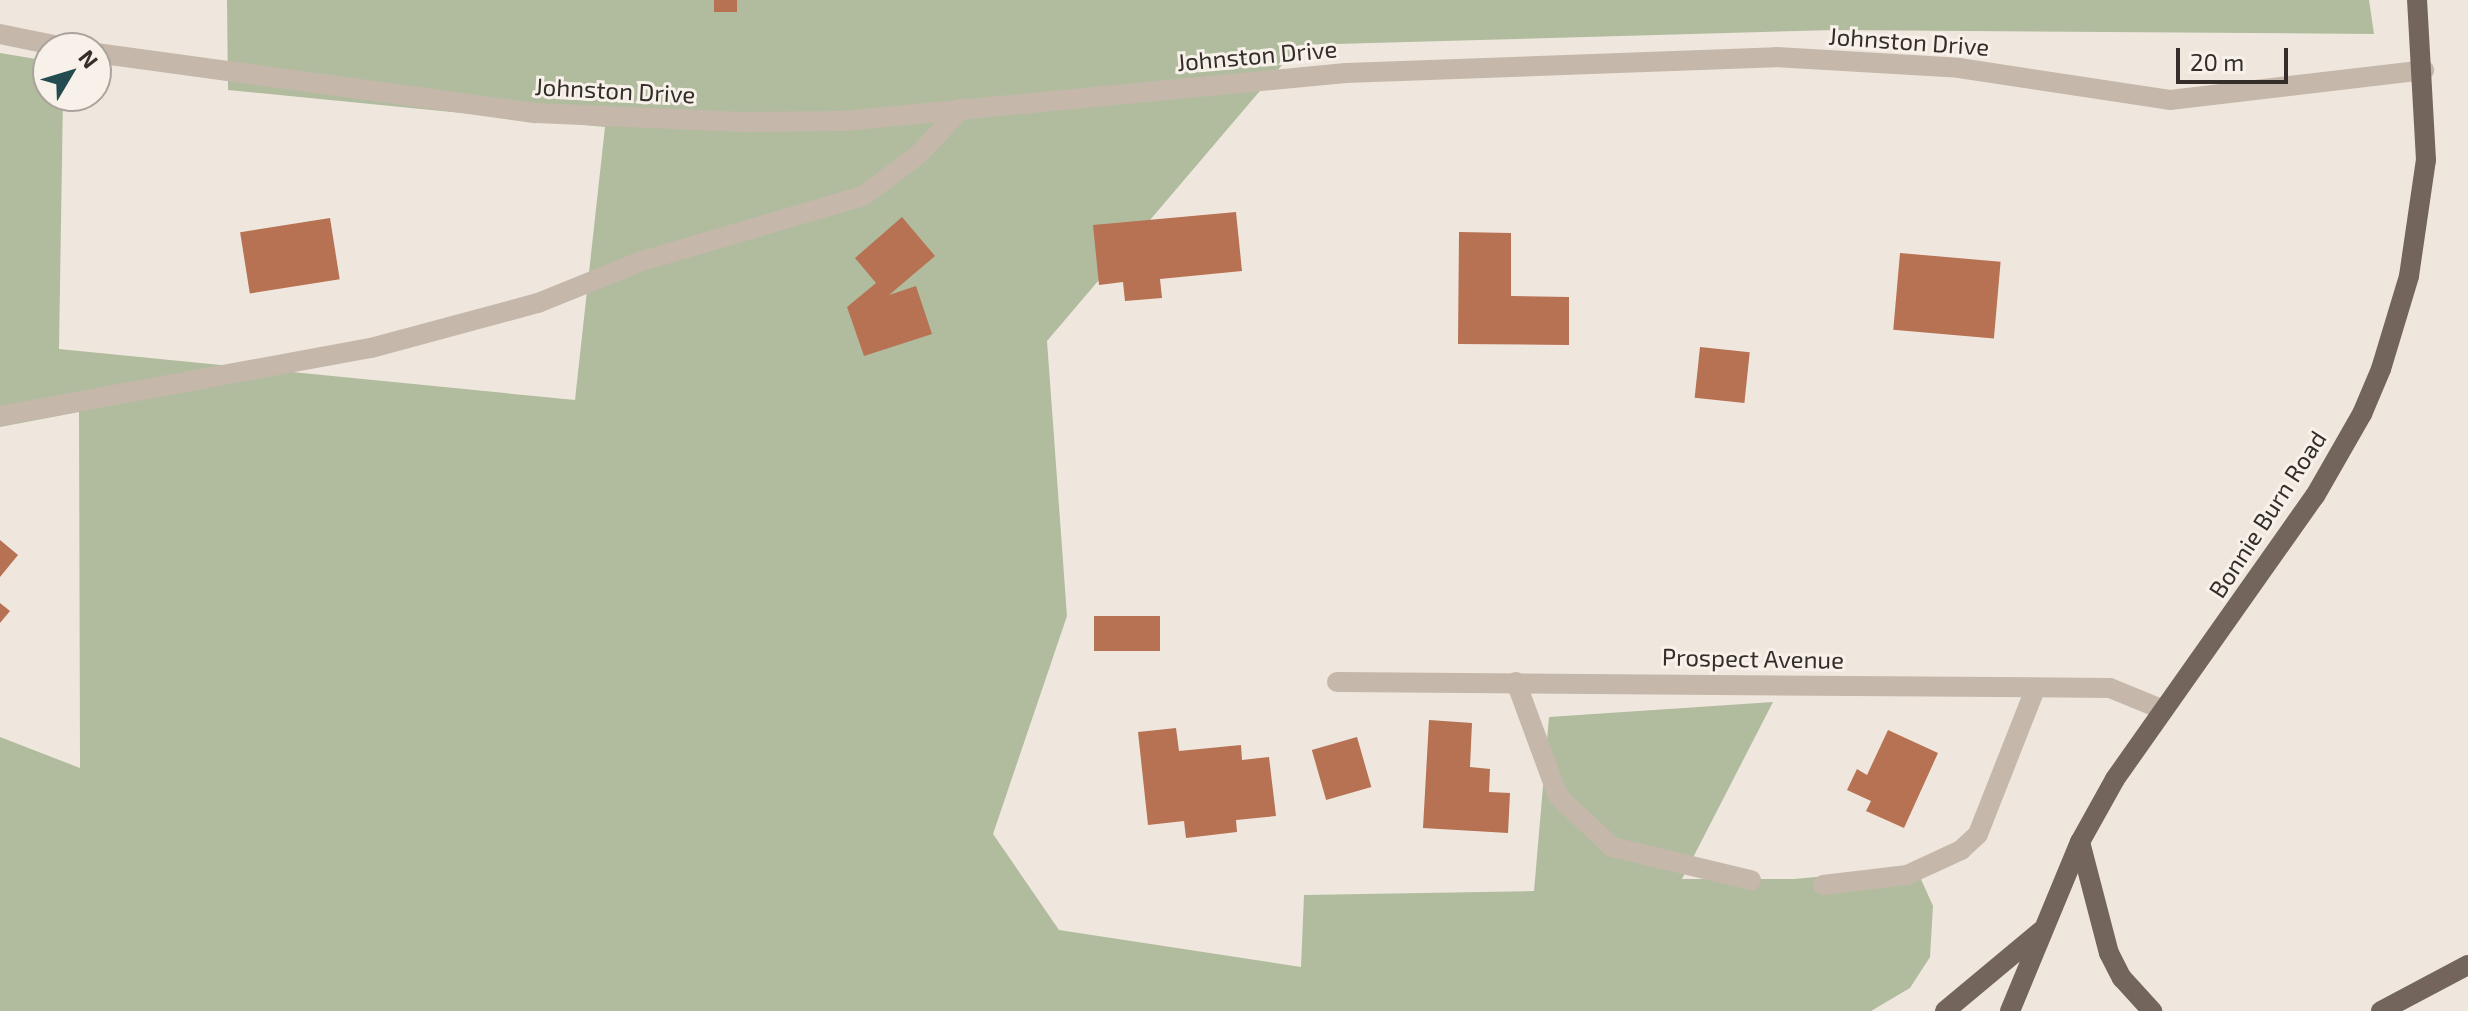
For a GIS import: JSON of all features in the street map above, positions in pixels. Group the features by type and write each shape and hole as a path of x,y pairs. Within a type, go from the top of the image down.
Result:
{"main road":[{"name":"Bonnie Burn Road","path":"2010,1011 2080,842 2115,779 2315,496 2362,414 2381,369 2417,231 2426,160 2424,70 2417,0"},
{"path":"2080,842 2109,953 2137,999 2152,1011"},
{"path":"1945,1011 2044,928"},
{"path":"2381,1011 2468,965"}],"street":[{"path":"0,34 32,41"},
{"name":"Johnston Drive","path":"112,55 536,113 744,122 843,121 1346,73 1776,57 1959,68 2170,100 2424,70"},
{"path":"0,416 371,348 538,303 701,242 863,196 919,154 961,109"},
{"name":"Prospect Avenue","path":"1337,682 2110,688 2164,710"},
{"path":"1516,682 1558,796 1612,847 1751,880"},
{"path":"1823,885 1907,875 1961,850 1978,834 2035,689"}],"green space":[{"path":"227,0 2369,0 2374,34 1835,30 1299,45 1047,341 1067,616 993,834 1059,930 1301,967 1304,895 1534,891 1549,717 1773,702 1682,879 1794,879 1916,868 1933,906 1930,957 1910,988 1871,1011 0,1011 0,737 80,768 79,412 0,427 0,53 32,58 32,112 63,112 59,349 575,400 605,127 228,90"}],"building":[{"path":"714,0 737,0 737,12 714,12"},
{"path":"1236,212 1242,271 1160,279 1162,298 1125,301 1123,282 1099,285 1093,225"},
{"path":"902,217 935,256 889,295 916,286 932,334 864,356 847,307 876,283 855,258"},
{"path":"330,218 340,279 250,293 240,232"},
{"path":"1459,232 1511,233 1511,296 1569,297 1569,345 1458,344"},
{"path":"1900,253 2001,262 1994,339 1893,330"},
{"path":"1700,347 1750,352 1744,403 1695,398"},
{"path":"0,540 18,555 0,577"},
{"path":"0,603 10,611 0,623"},
{"path":"1094,616 1160,616 1160,651 1094,651"},
{"path":"1429,720 1472,723 1470,767 1490,769 1489,792 1510,793 1508,833 1423,828"},
{"path":"1176,728 1179,751 1241,745 1242,760 1269,757 1276,816 1236,820 1237,832 1186,838 1184,821 1148,825 1138,732"},
{"path":"1888,730 1938,753 1904,828 1866,811 1871,801 1847,790 1857,769 1867,775"},
{"path":"1357,737 1371,787 1326,800 1312,750"}]}
